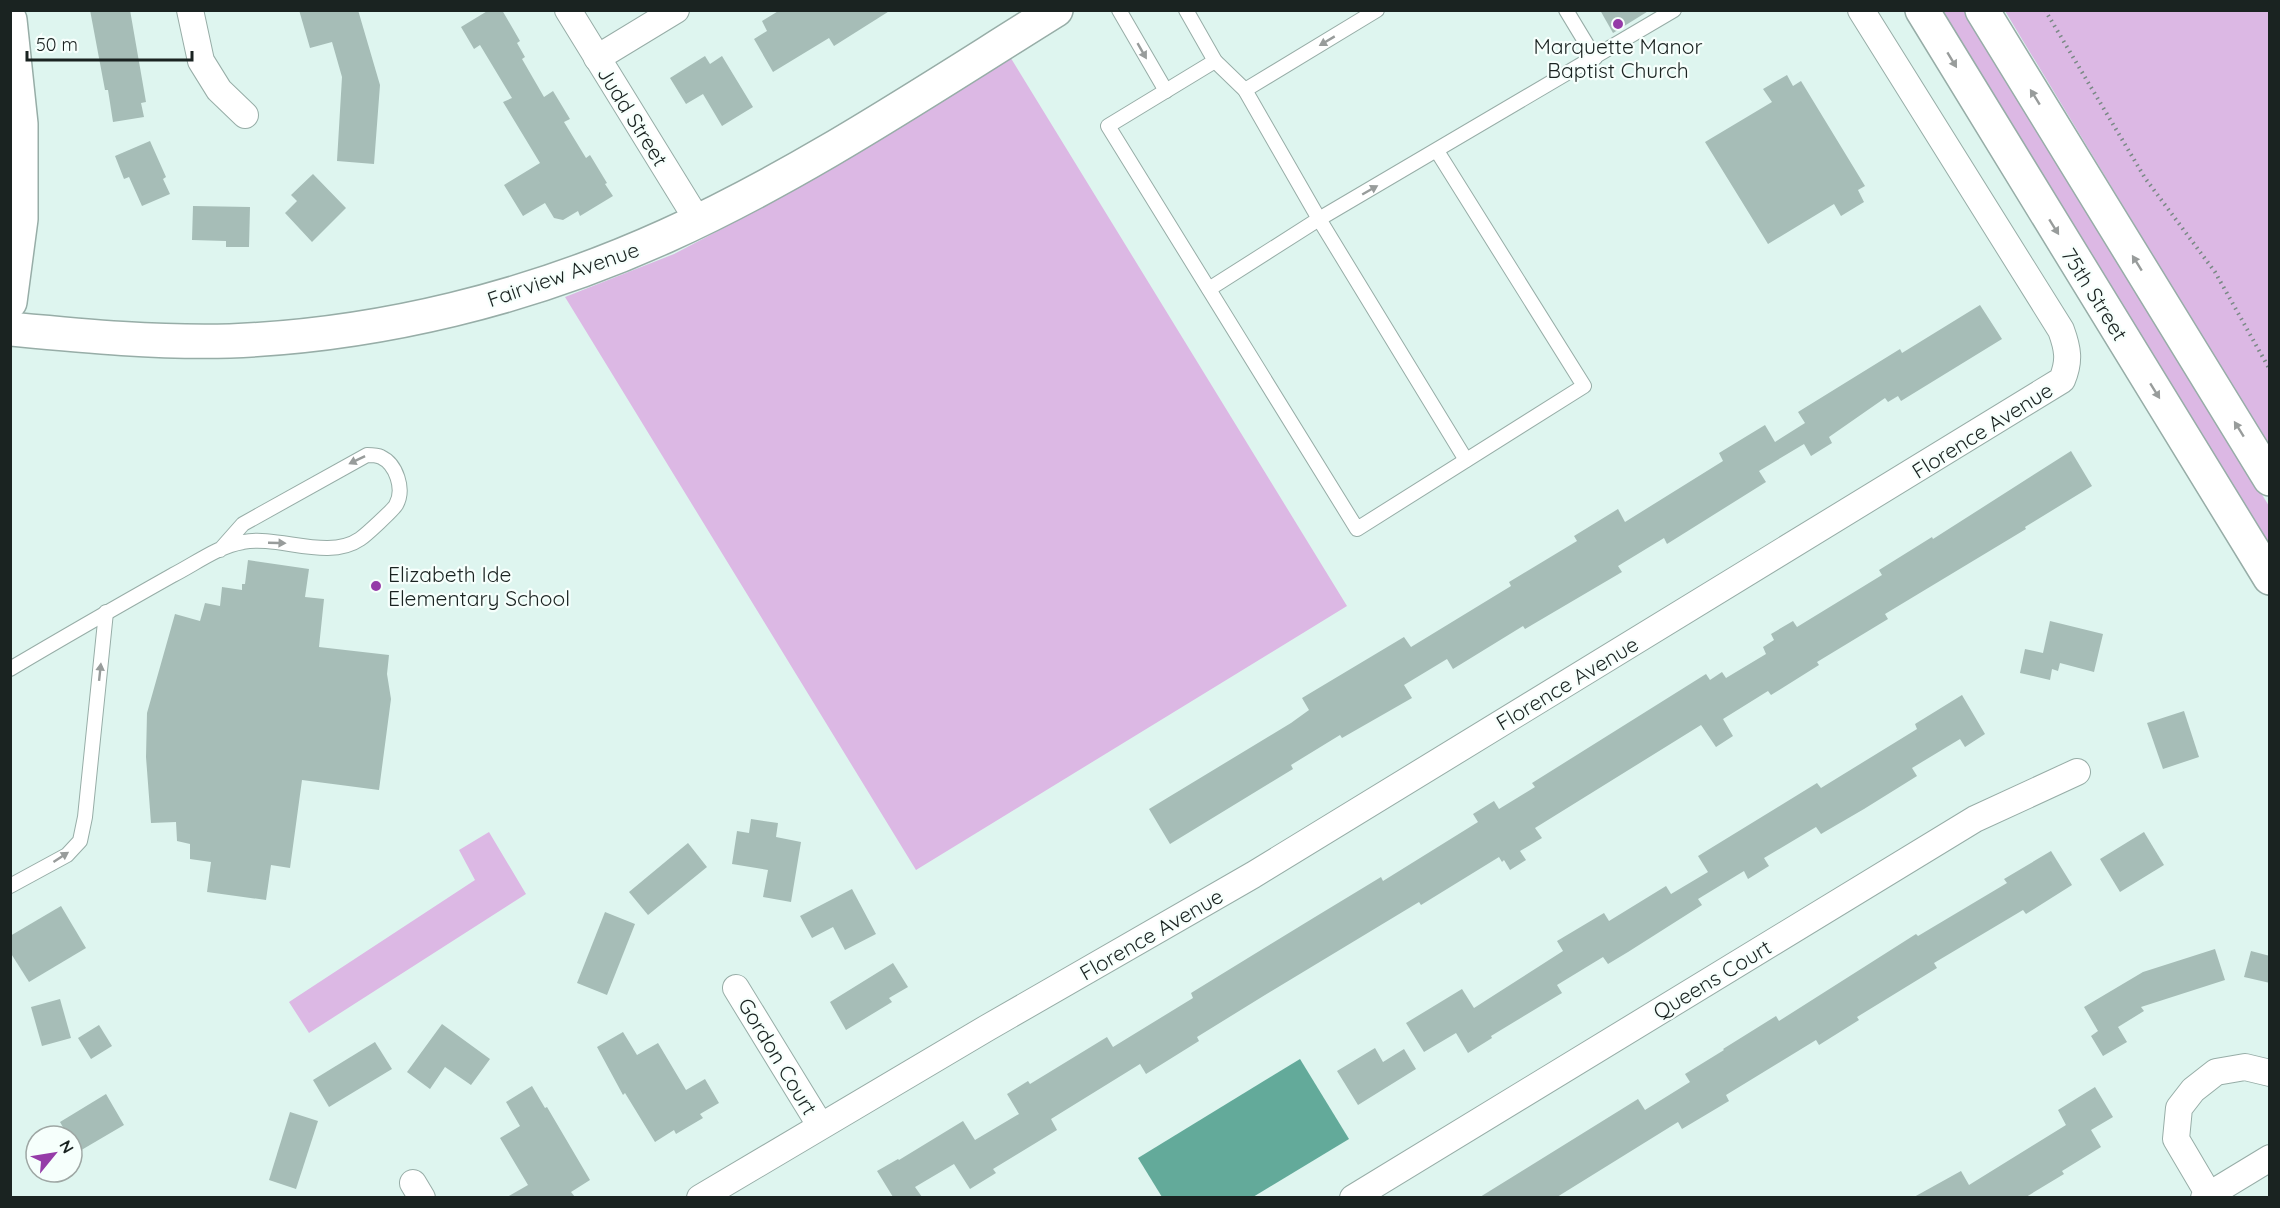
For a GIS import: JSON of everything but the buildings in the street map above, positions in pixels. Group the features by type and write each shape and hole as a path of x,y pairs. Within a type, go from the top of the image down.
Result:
{"street":[{"path":"190,10 201,61 219,90 245,115"},
{"name":"Judd Street","path":"568,10 698,221"},
{"path":"597,58 676,10"},
{"name":"Fairview Avenue","path":"10,329 105,339 230,341 368,328 497,299 583,270 698,221 827,152 1056,10"},
{"name":"Florence Avenue","path":"700,1197 820,1125 1253,875 2062,380 2067,368 2068,356 2061,330 1861,10"},
{"name":"75th Street","path":"1922,10 2270,578"},
{"path":"1982,10 2270,479"},
{"path":"10,20 21,124 21,219 10,302"},
{"name":"Queens Court","path":"1353,1197 1975,819 2077,772"},
{"name":"Gordon Court","path":"736,988 820,1125"},
{"path":"2270,1073 2245,1067 2216,1072 2193,1090 2178,1108 2176,1139 2206,1196 2270,1158"}],"lane":[{"path":"1119,10 1166,92"},
{"path":"1186,10 1215,61 1245,90 1319,219 1466,460"},
{"path":"1245,90 1377,10"},
{"path":"1566,10 1595,58"},
{"path":"1209,289 1319,219 1674,10"},
{"path":"1215,61 1108,126 1357,529 1584,386 1437,151"},
{"path":"10,669 106,612 220,550 243,541 292,543 328,548 344,547 360,539 396,505 399,492 398,476 391,464 380,457 367,455 243,524 220,550"},
{"path":"10,886 67,855 80,841 85,816 106,612"}],"path":[{"path":"2045,10 2145,178 2215,272 2270,370"}],"shaded area":[{"path":"1937,11 1965,11 1971,18 2269,506 2269,551"},
{"path":"2005,11 2269,11 2269,447"},
{"path":"1009,55 1347,606 916,870 565,297 674,254 769,204"},
{"path":"489,832 526,894 309,1033 289,1002 475,880 459,850"},
{"path":"1300,1059 1349,1139 1253,1197 1162,1197 1138,1158"}],"place":[{"name":"Marquette Manor Baptist Church","path":"1618,24"},
{"name":"Elizabeth Ide Elementary School","path":"376,586"}]}
